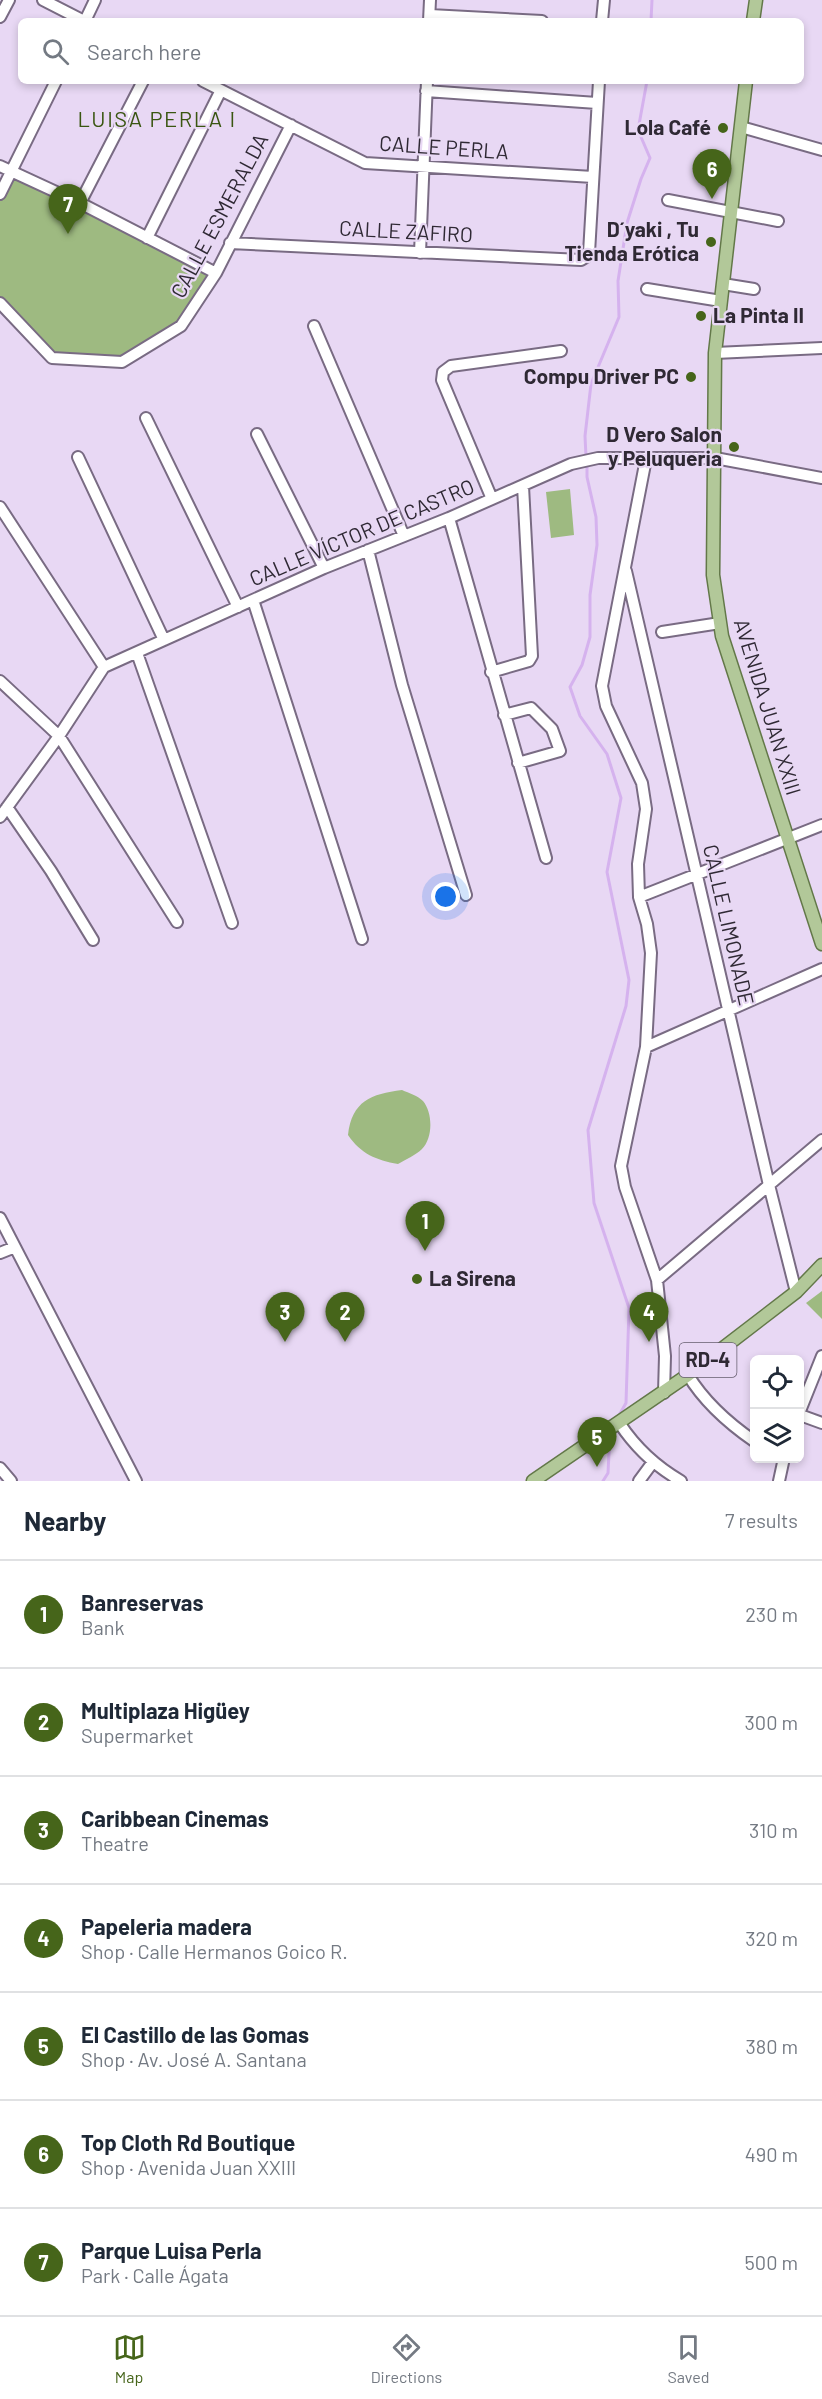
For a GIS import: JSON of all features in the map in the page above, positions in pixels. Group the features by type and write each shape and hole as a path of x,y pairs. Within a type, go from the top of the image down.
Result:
{"main road":[{"path":"753,18 756,0"},
{"name":"AVENIDA JUAN XXIII","path":"746,84 715,353 713,575 722,636 822,944"},
{"name":"RD-4","path":"796,1292 822,1265"},
{"name":"RD-4","path":"533,1481 688,1376 796,1292 822,1275"}],"street":[{"path":"0,17 9,0"},
{"path":"43,0 79,18"},
{"path":"87,18 96,0"},
{"path":"429,18 430,0"},
{"path":"602,18 604,0"},
{"path":"0,194 55,84"},
{"path":"80,203 141,84"},
{"name":"CALLE PERLA","path":"209,84 365,163 593,177"},
{"path":"593,177 599,84"},
{"path":"420,253 427,86 597,103"},
{"path":"147,238 221,90"},
{"name":"CALLE ESMERALDA","path":"0,303 52,358 122,362 181,326 216,273 291,125"},
{"path":"741,127 822,150"},
{"path":"0,166 80,203 216,273"},
{"name":"CALLE ZAFIRO","path":"230,243 581,260 589,253 593,177"},
{"path":"668,200 778,221"},
{"path":"723,284 754,289"},
{"path":"647,289 721,301"},
{"path":"314,326 404,536"},
{"path":"715,353 822,348"},
{"path":"492,499 442,380 443,372 451,366 561,351"},
{"path":"146,418 238,607"},
{"path":"257,434 324,568"},
{"path":"78,457 164,640"},
{"name":"CALLE VÍCTOR DE CASTRO","path":"104,667 324,568 449,518 571,465 598,458 715,458 822,478"},
{"path":"646,459 602,686 606,706 642,783 646,810 638,864 639,897 647,924 651,953 646,1047 621,1166 625,1187 657,1280 665,1356 664,1393"},
{"path":"491,672 529,661 532,656 523,486"},
{"path":"0,507 104,667 59,736 0,817"},
{"path":"449,518 491,672 546,858"},
{"path":"368,550 402,685 466,895"},
{"name":"CALLE LIMONADE","path":"624,566 796,1292"},
{"path":"253,600 362,939"},
{"path":"662,632 720,623"},
{"path":"137,652 232,923"},
{"path":"0,681 59,736 177,922"},
{"path":"504,715 531,708 552,729 560,751 518,763"},
{"path":"8,807 93,940"},
{"path":"639,897 822,825"},
{"path":"646,1047 822,969"},
{"path":"657,1280 822,1140"},
{"path":"0,1218 136,1481"},
{"path":"0,1253 15,1247"},
{"path":"802,1409 822,1356"},
{"path":"688,1376 712,1407 750,1438"},
{"path":"804,1415 822,1423"},
{"path":"618,1424 633,1444 653,1462 681,1481"},
{"path":"639,1481 653,1462"},
{"path":"779,1481 783,1463"},
{"path":"0,1468 11,1481"}],"green space":[{"path":"12,172 216,273 181,326 122,362 52,358 0,303 0,194"},
{"path":"570,489 574,535 551,538 546,492"},
{"path":"402,1090 423,1101 429,1112 430,1132 422,1149 398,1164 370,1155 358,1147 348,1135 354,1114 365,1101 381,1094"},
{"path":"822,1291 822,1319 806,1303"}],"waterway":[{"path":"651,18 652,0"},
{"path":"586,457 585,436 591,384 619,317 618,281 627,223 650,158 638,130 646,84"},
{"path":"587,464 587,477 596,517 597,545 590,595 590,637 582,665 570,687 580,716 607,754 621,798 607,872 629,980 626,1006 588,1130 594,1203 629,1308 626,1403 618,1417"},
{"path":"603,1481 608,1473 610,1434"}],"place":[{"name":"Lola Café","path":"723,128"},
{"name":"Top Cloth Rd Boutique","path":"712,199"},
{"name":"Parque Luisa Perla","path":"68,234"},
{"name":"D´yaki , Tu Tienda Erótica","path":"711,242"},
{"name":"La Pinta II","path":"701,316"},
{"name":"Compu Driver PC","path":"691,377"},
{"name":"D Vero Salon y Peluqueria","path":"734,447"},
{"name":"Banreservas","path":"425,1251"},
{"name":"La Sirena","path":"417,1279"},
{"name":"Caribbean Cinemas","path":"285,1342"},
{"name":"Multiplaza Higüey","path":"345,1342"},
{"name":"Papeleria madera","path":"649,1342"},
{"name":"El Castillo de las Gomas","path":"597,1467"}],"district":[{"name":"LUISA PERLA I","path":"157,119"}]}
